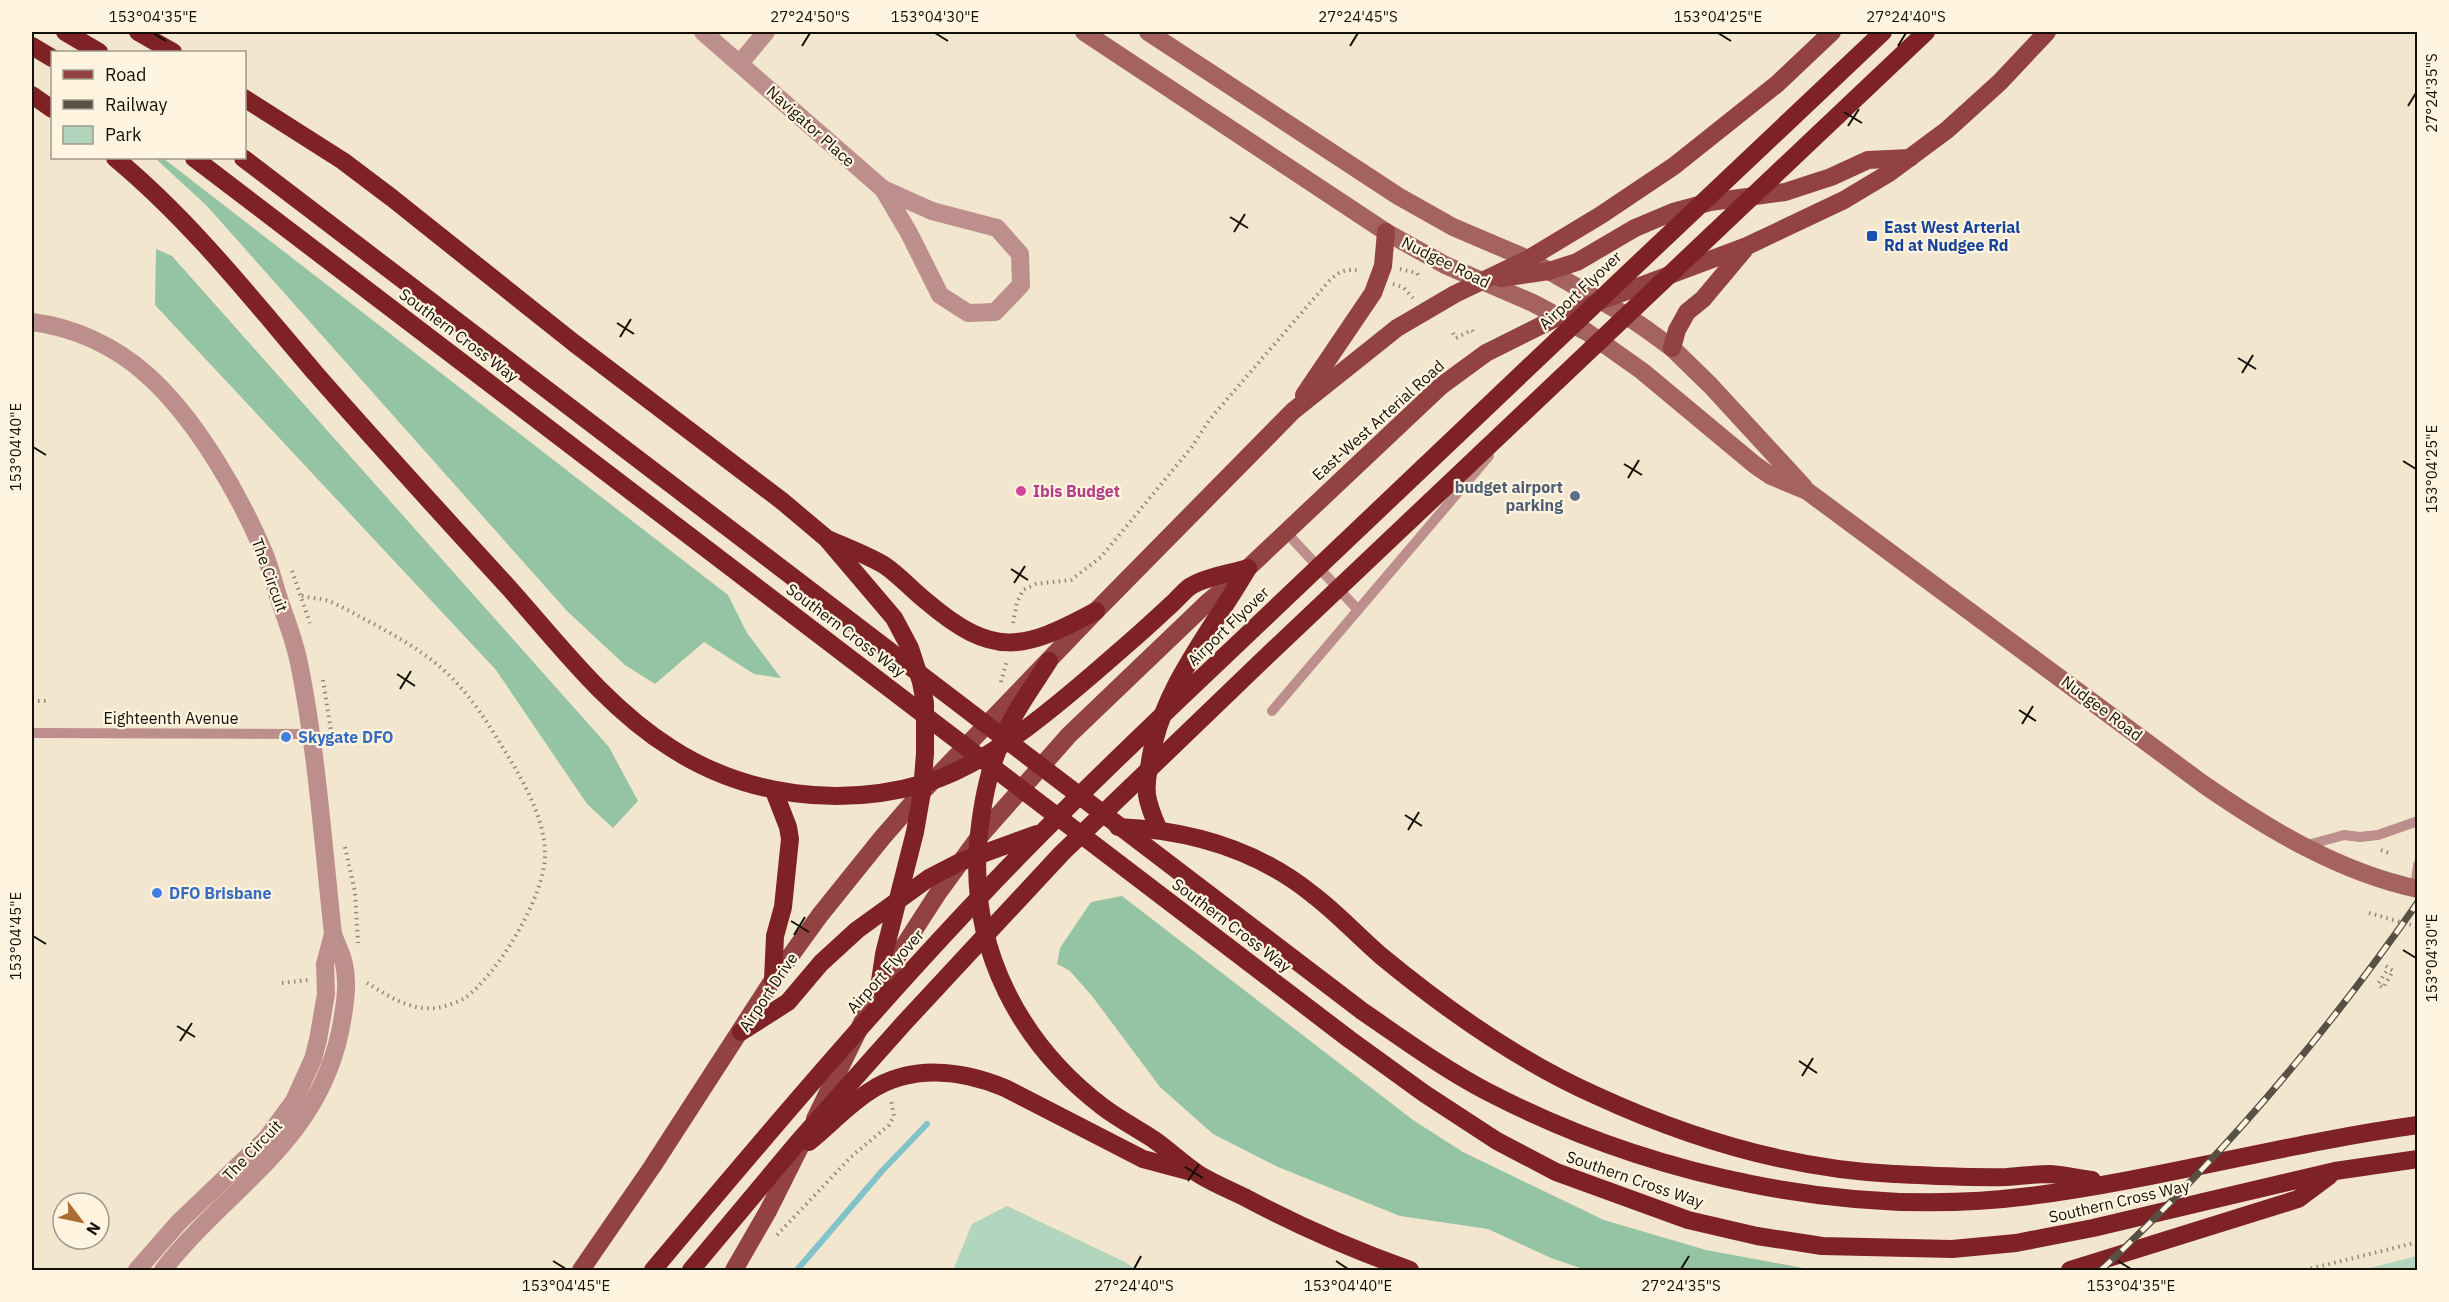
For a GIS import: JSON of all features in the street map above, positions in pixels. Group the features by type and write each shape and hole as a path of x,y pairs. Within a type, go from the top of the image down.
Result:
{"highway":[{"path":"65,32 97,51"},
{"path":"138,32 170,51"},
{"name":"Airport Flyover","path":"653,1270 777,1121 886,997 1034,841 1549,346 1883,32"},
{"path":"691,1270 798,1142 896,1031 1062,853 1926,32"},
{"path":"32,46 51,57"},
{"path":"32,94 51,108"},
{"path":"246,100 343,162 393,198 583,350 782,501 826,538 894,618 910,648 921,682 925,703 926,785 884,954 879,988"},
{"path":"116,159 191,228 326,384 567,655 616,706 673,750 730,777 774,791 826,797 858,796 926,785 998,748 1033,723 1124,647 1192,585 1248,568"},
{"name":"Southern Cross Way","path":"195,159 1387,1066 1497,1141 1556,1172 1688,1220 1757,1236 1822,1246 1952,1249 2016,1243 2093,1228 2335,1171 2418,1160"},
{"name":"Southern Cross Way","path":"244,159 1362,1011 1431,1058 1478,1086 1545,1119 1595,1140 1658,1162 1737,1181 1887,1202 1950,1202 2029,1196 2112,1183 2362,1132 2418,1125"},
{"path":"826,538 885,566 961,629 984,639 1010,642 1047,636 1096,611"},
{"path":"1159,830 1150,810 1147,793 1150,753 1159,726 1180,676 1248,568"},
{"path":"1049,661 1011,722 998,748 987,784 977,855 979,905 985,937 1015,1009 1049,1057 1081,1089 1199,1174 1311,1232 1410,1270"},
{"path":"773,980 776,936 783,908 790,839 788,827 774,791"},
{"path":"741,1032 788,1002 821,963 840,945 899,899 929,878 960,862 1027,837 1058,829 1103,826 1159,830 1220,843 1272,867 1314,895 1378,953 1447,1007 1533,1062 1592,1094 1646,1118 1704,1138 1831,1168 1952,1177 2049,1174 2112,1183"},
{"path":"797,1153 868,1092 884,1083 922,1073 952,1073 987,1081 1005,1088 1143,1159 1199,1174"},
{"path":"2070,1270 2298,1199 2335,1171"}],"main road":[{"name":"Nudgee Road","path":"1084,32 1386,232 1445,265 1560,316 1606,345 1642,371 1713,432 1771,476 1807,491"},
{"name":"Nudgee Road","path":"1148,32 1398,196 1453,227 1528,260 1624,314 1672,348 1710,385 1807,491 2203,784 2255,819 2304,846 2365,873 2416,889"},
{"path":"1049,661 1293,411 1371,347 1425,311 1482,280 1528,260 1601,215 1705,143 1777,84 1832,32"},
{"name":"East-West Arterial Road","path":"979,837 1069,735 1208,602 1248,568 1441,386 1486,353 1560,316 1748,246 1844,200 1912,158 1972,109 2047,32"},
{"path":"1482,280 1549,272 1577,262 1635,228 1673,212 1710,202 1785,192 1820,181 1868,160 1912,158"},
{"path":"1293,411 1366,305 1385,273 1386,232"},
{"path":"1672,348 1677,330 1687,312 1703,298 1748,246"},
{"name":"Airport Drive","path":"581,1270 626,1207 773,980 844,885 926,785 1049,661"},
{"path":"734,1270 758,1229 879,988 914,928 979,837"}],"street":[{"name":"Navigator Place","path":"703,32 883,189 932,212 997,228 1020,254 1021,285 994,312 968,313 940,295 883,189"},
{"path":"740,63 766,32"},
{"name":"The Circuit","path":"32,322 53,326 95,341 130,361 162,389 198,435 236,496 266,558 298,661 311,734 333,934 344,964 345,994 336,1050 322,1086 305,1116 277,1153 203,1225 163,1270"},
{"name":"The Circuit","path":"137,1270 179,1222 266,1139 290,1107 313,1059 318,1040 326,994 325,964 333,934"}],"lane":[{"path":"1272,711 1515,426"},
{"path":"1285,531 1358,610"},
{"name":"Eighteenth Avenue","path":"32,733 311,734"},
{"path":"2304,846 2344,835 2360,837 2378,835 2418,821"},
{"path":"2416,889 2418,865"}],"path":[{"path":"998,689 1005,672 1017,602 1023,590 1036,584 1071,580 1101,557 1191,448 1210,419 1338,272 1356,270 1417,273 1420,279"},
{"path":"1385,273 1403,287 1425,311"},
{"path":"1453,333 1456,338 1472,330 1475,335"},
{"path":"302,596 329,601 371,622 419,651 451,676 474,702 522,780 539,818 543,833 545,855 542,879 535,899 505,952 479,985 464,998 452,1004 432,1008 411,1006 384,994 360,978"},
{"path":"32,701 48,701"},
{"path":"2380,847 2381,850 2391,854"},
{"path":"2369,913 2418,927"},
{"path":"2387,968 2394,971 2383,987 2378,984 2387,968"},
{"path":"2376,981 2382,985 2391,972 2387,968"},
{"path":"282,983 316,979"},
{"path":"2305,1270 2418,1242"}],"green space":[{"path":"156,159 164,159 728,595 747,633 781,678 754,674 704,642 655,684 625,665 567,611 207,206"},
{"path":"156,249 172,256 609,747 638,801 613,828 587,804 496,670 155,305"},
{"path":"1122,896 1413,1120 1463,1152 1604,1220 1706,1250 1803,1268 1864,1270 1586,1270 1551,1258 1488,1229 1400,1216 1278,1167 1213,1134 1160,1087 1092,996 1070,971 1057,964 1060,948 1091,902"},
{"path":"1007,1206 1125,1262 1136,1270 953,1270 972,1224"},
{"path":"2417,1256 2417,1270 2362,1270"}],"waterway":[{"path":"797,1270 882,1171 927,1124"}],"railway":[{"path":"2101,1270 2188,1185 2269,1095 2346,1000 2418,902"}],"place":[{"name":"East West Arterial Rd at Nudgee Rd","path":"1872,236"},
{"name":"Ibis Budget","path":"1021,491"},
{"name":"budget airport parking","path":"1575,496"},
{"name":"Skygate DFO","path":"286,737"},
{"name":"DFO Brisbane","path":"157,893"}]}
